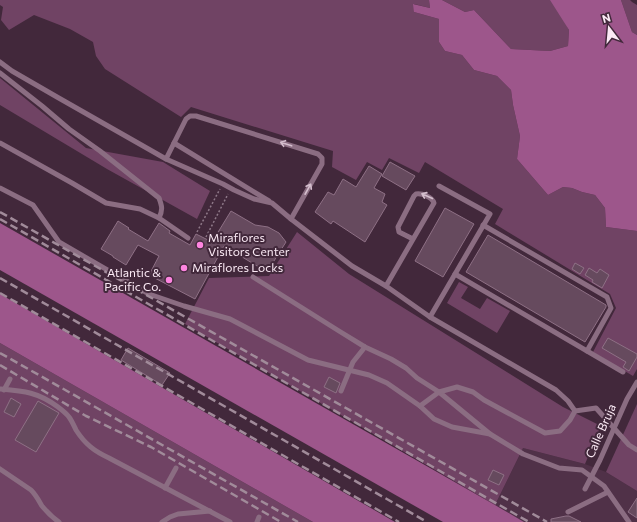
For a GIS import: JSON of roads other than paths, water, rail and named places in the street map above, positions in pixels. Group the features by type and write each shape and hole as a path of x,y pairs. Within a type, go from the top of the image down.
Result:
{"lane":[{"path":"0,62 12,71 166,159 254,199 272,203"},
{"path":"0,73 69,129 100,150 159,198 162,212 159,218"},
{"path":"166,159 186,119 190,116 196,116 318,154 322,158 322,164 291,220"},
{"path":"174,143 272,203 291,220 352,266 386,286 430,317 556,390 568,401 575,411"},
{"path":"0,144 106,203 134,208 159,218 188,238"},
{"path":"430,317 490,214 439,186"},
{"path":"0,188 33,205 59,242 149,294 230,319 308,360 369,375 388,383 420,406 434,419 452,427 490,434"},
{"path":"386,286 434,203 432,198 419,193 414,196 398,228 399,232 413,239"},
{"path":"483,225 607,297 611,308 587,351"},
{"path":"455,274 623,372"},
{"path":"253,277 365,347 406,368 490,434 523,454 559,468 582,470 604,486 629,522"},
{"path":"341,391 353,362 365,347"},
{"path":"2,389 10,379"},
{"name":"Calle Bruja","path":"585,489 600,460 627,399 637,382"},
{"path":"420,406 438,392 457,388 473,392 484,400 545,433 560,431 570,420 575,411"},
{"path":"2,389 29,392 46,398 66,412 79,434 91,448 230,522"},
{"path":"575,411 596,408 629,445 637,450"},
{"path":"165,488 176,468"},
{"path":"0,469 32,490 44,509 59,522"},
{"path":"568,512 608,492"},
{"path":"162,522 178,514 211,511"}],"railway":[{"path":"0,212 547,522"},
{"path":"0,219 529,522"},
{"path":"0,278 427,522"},
{"path":"0,293 399,522"},
{"path":"0,353 298,522"},
{"path":"0,365 86,416 151,447 281,522"}],"place":[{"name":"Miraflores Visitors Center","path":"200,245"},
{"name":"Miraflores Locks","path":"184,268"},
{"name":"Atlantic & Pacific Co.","path":"169,280"}]}
